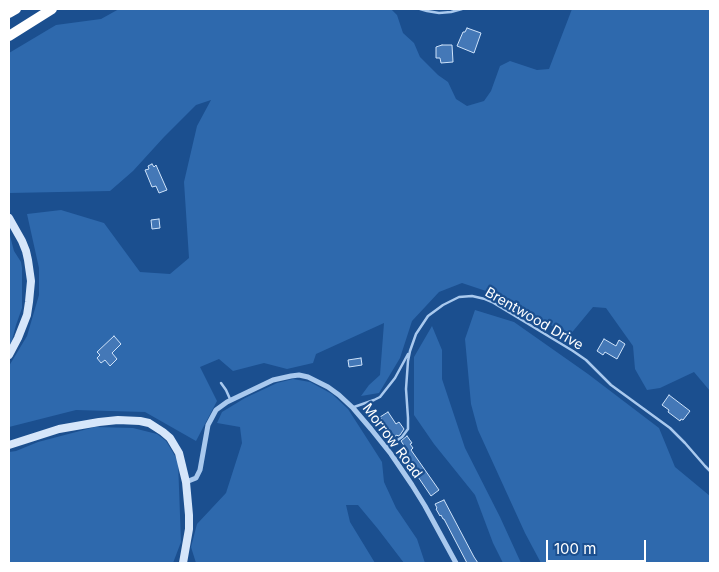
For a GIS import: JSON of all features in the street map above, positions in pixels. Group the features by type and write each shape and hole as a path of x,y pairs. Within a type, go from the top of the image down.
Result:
{"highway":[{"path":"9,13 16,9"},
{"path":"9,36 52,9"}],"street":[{"path":"9,218 26,251 30,281 27,315 9,355"},
{"name":"Morrow Road","path":"186,482 196,478 200,470 208,425 216,410 231,400 273,380 299,375 328,387 353,408 401,468 425,506 456,563"},
{"path":"9,446 47,432 71,426 118,420 140,421 156,427 170,438 179,453 186,482 189,529 183,563"}],"lane":[{"path":"420,9 439,13 462,9"},
{"name":"Brentwood Drive","path":"386,448 402,437 408,429 406,389 410,351 416,334 424,321 443,304 459,297 472,296 485,298 586,360 612,385 670,428 710,471"},
{"path":"353,408 374,400 383,393 395,378 410,351"},
{"path":"221,382 231,400"}],"shaded area":[{"path":"119,9 391,9 397,15 403,33 414,43 420,57 448,82 456,99 467,106 484,101 491,91 500,66 510,61 537,70 549,69 572,9 710,9 710,391 694,372 660,388 647,390 635,369 633,346 606,308 593,307 569,336 504,297 462,283 439,292 412,321 400,358 379,393 361,396 380,375 384,323 316,354 313,363 287,369 264,363 233,371 219,359 200,367 217,401 196,441 145,412 76,410 9,427 9,366 27,336 39,295 39,268 27,214 61,210 104,223 140,272 170,274 189,258 184,182 197,126 211,100 196,105 133,171 110,191 9,193 9,53 56,25 101,19"},
{"path":"9,232 14,251 21,262 22,308 9,346"},
{"path":"475,310 514,322 588,374 659,428 675,467 710,496 710,563 541,563 525,533 478,430 471,404 465,339"},
{"path":"432,326 442,350 442,379 465,448 521,563 503,563 493,543 475,495 434,444 414,415 414,357"},
{"path":"293,379 310,382 332,394 348,409 382,462 384,482 396,508 417,539 425,563 404,563 358,505 346,505 350,522 375,563 196,563 191,547 197,524 226,493 242,443 240,427 217,423 222,412 245,398 277,383"},
{"path":"95,427 133,428 157,434 166,441 178,461 181,542 173,563 9,563 9,452 38,442"}],"building":[{"path":"467,28 481,33 474,53 457,46 463,32"},
{"path":"452,45 453,62 441,63 440,58 436,58 436,47"},
{"path":"152,164 154,167 156,165 167,190 159,193 156,186 152,187 145,170 149,169 148,166"},
{"path":"159,219 160,228 152,229 151,220"},
{"path":"114,336 121,344 112,353 117,359 110,366 105,360 101,363 97,358 100,355 97,352"},
{"path":"604,339 616,346 619,340 625,344 617,359 605,352 603,355 597,351"},
{"path":"361,358 362,365 349,367 348,360"},
{"path":"669,395 690,411 683,420 681,419 680,421 662,405"},
{"path":"388,412 396,424 399,422 404,429 400,435 392,438 387,431 389,429 380,417"},
{"path":"407,436 412,443 410,444 413,448 411,450 439,490 431,496 400,450 405,447 401,441"},
{"path":"444,500 478,563 467,563 444,519 436,509 435,504"}]}
